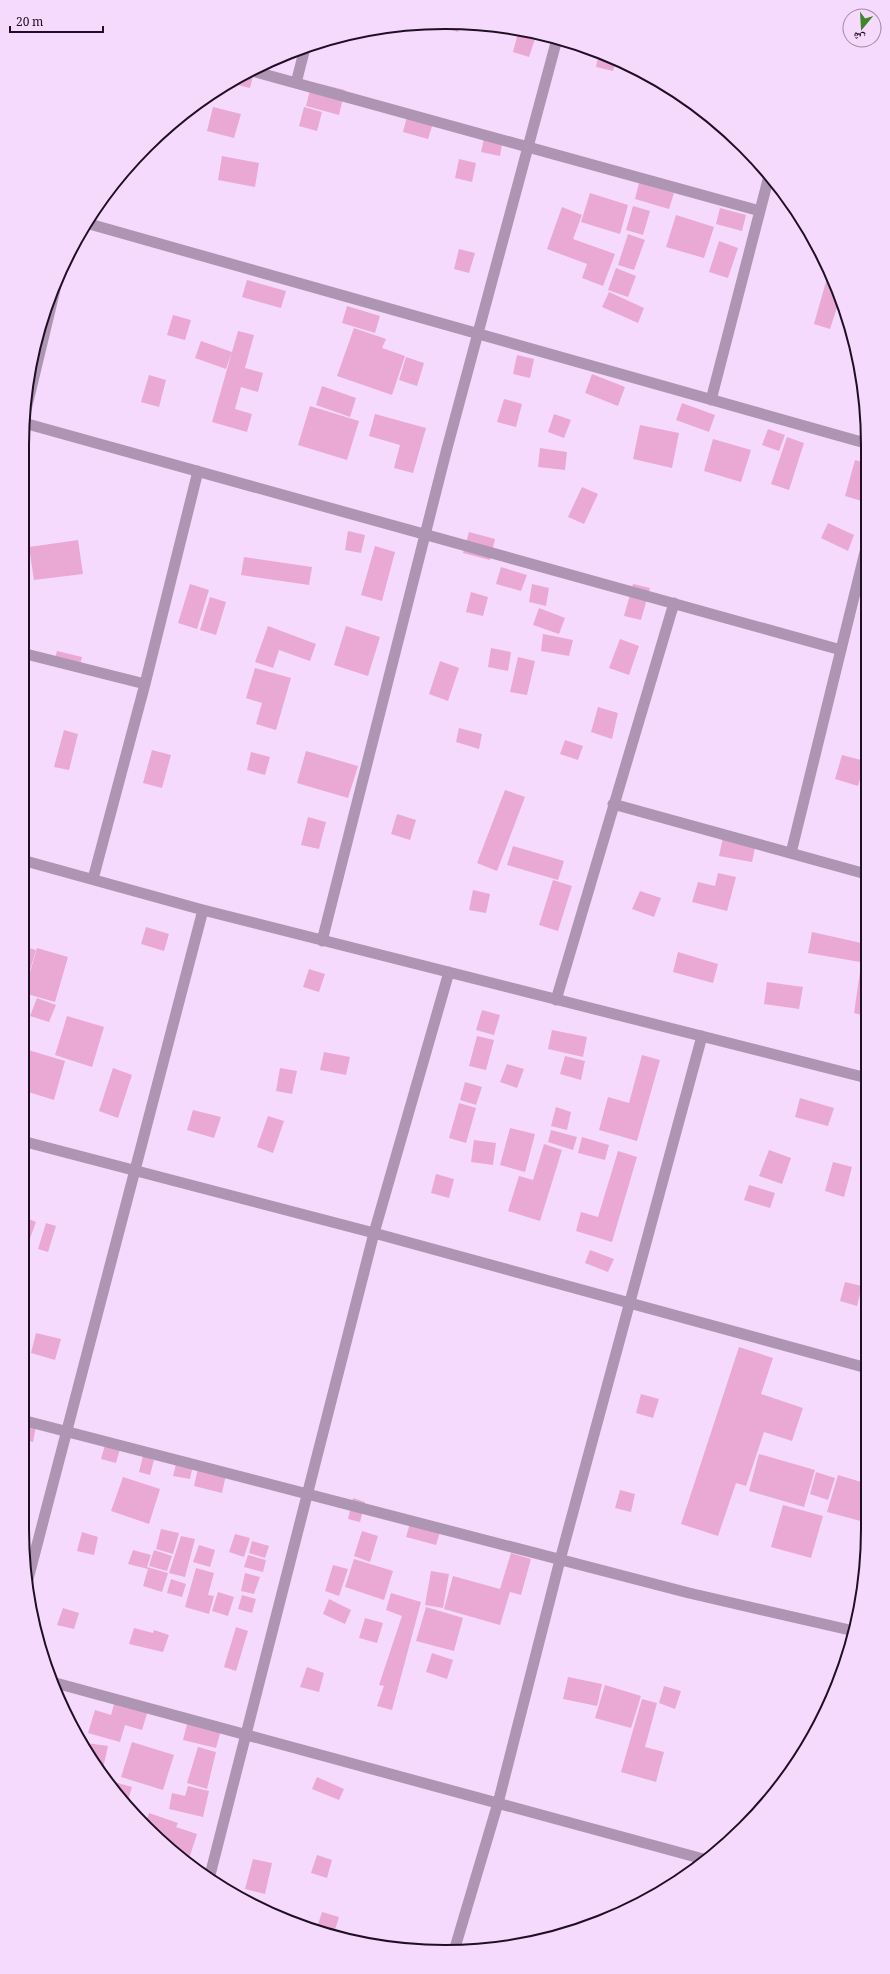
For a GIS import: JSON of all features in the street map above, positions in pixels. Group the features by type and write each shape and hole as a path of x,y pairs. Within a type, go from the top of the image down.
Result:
{"street":[{"path":"322,940 477,333 556,44"},
{"path":"296,83 303,54"},
{"path":"259,73 760,211"},
{"path":"711,400 767,183"},
{"path":"92,225 861,442"},
{"path":"37,364 46,329"},
{"path":"30,425 198,470 841,650"},
{"path":"93,879 145,684 198,470"},
{"path":"791,853 861,568"},
{"path":"556,1000 613,804 674,603"},
{"path":"29,655 145,684"},
{"path":"613,804 861,873"},
{"path":"29,862 203,910 861,1076"},
{"path":"31,1567 203,910"},
{"path":"211,1873 374,1233 449,972"},
{"path":"456,1945 498,1803 560,1560 702,1036"},
{"path":"29,1143 374,1233 861,1366"},
{"path":"29,1422 689,1593 849,1630"},
{"path":"59,1684 699,1858"}],"building":[{"path":"449,29 459,30 458,32"},
{"path":"517,36 535,39 529,57 513,52"},
{"path":"598,58 614,66 613,71 596,67"},
{"path":"253,76 250,88 237,85"},
{"path":"312,82 345,90 339,115 306,106"},
{"path":"213,107 241,114 234,138 207,131"},
{"path":"304,107 322,112 317,131 299,126"},
{"path":"408,113 434,120 428,139 403,132"},
{"path":"485,134 503,138 500,156 481,152"},
{"path":"222,156 259,163 255,187 218,180"},
{"path":"459,159 476,163 472,182 455,178"},
{"path":"639,183 674,193 669,209 635,199"},
{"path":"590,193 628,205 620,234 581,222"},
{"path":"633,206 650,211 643,235 626,230"},
{"path":"562,207 582,215 573,239 615,254 603,286 582,278 587,264 547,249"},
{"path":"720,208 746,215 742,231 716,224"},
{"path":"676,215 714,227 704,258 666,247"},
{"path":"628,234 645,240 634,270 618,265"},
{"path":"719,241 738,248 728,278 709,272"},
{"path":"459,249 475,253 469,273 454,269"},
{"path":"616,268 636,276 628,297 608,290"},
{"path":"247,280 286,291 281,308 242,297"},
{"path":"826,280 837,307 830,329 814,324"},
{"path":"609,292 644,308 638,323 602,307"},
{"path":"347,306 380,316 375,333 342,323"},
{"path":"173,315 191,320 185,340 167,335"},
{"path":"354,328 386,339 382,348 405,356 392,395 337,376"},
{"path":"238,331 254,335 245,368 263,373 258,392 241,387 235,409 252,414 247,432 212,422"},
{"path":"201,341 232,352 226,369 195,358"},
{"path":"517,355 534,359 530,378 513,374"},
{"path":"406,357 424,363 417,386 399,380"},
{"path":"592,374 625,387 618,406 585,393"},
{"path":"149,375 166,380 159,407 141,402"},
{"path":"322,386 356,398 350,417 316,405"},
{"path":"504,399 522,404 516,427 497,422"},
{"path":"682,403 715,415 709,432 676,420"},
{"path":"310,406 359,421 347,460 298,445"},
{"path":"375,414 426,428 413,473 394,468 400,445 369,436"},
{"path":"554,414 571,420 564,438 548,432"},
{"path":"640,425 679,433 672,468 633,459"},
{"path":"768,429 785,435 779,451 762,445"},
{"path":"787,437 804,443 789,490 771,484"},
{"path":"713,439 751,450 741,482 704,471"},
{"path":"540,448 567,452 565,470 538,467"},
{"path":"855,460 861,462 861,501 845,496"},
{"path":"582,487 598,494 584,524 568,517"},
{"path":"828,523 854,535 848,551 821,538"},
{"path":"348,531 365,535 361,553 345,550"},
{"path":"469,532 495,539 490,560 463,553"},
{"path":"78,540 83,574 34,580 29,547"},
{"path":"375,546 395,552 382,601 361,595"},
{"path":"244,557 312,567 309,585 241,575"},
{"path":"501,567 527,575 521,591 496,584"},
{"path":"190,584 209,590 197,629 178,623"},
{"path":"532,584 549,588 546,606 529,602"},
{"path":"633,584 650,588 641,620 624,616"},
{"path":"471,592 488,597 483,616 466,612"},
{"path":"210,597 226,602 216,635 200,630"},
{"path":"539,608 565,618 559,634 533,625"},
{"path":"268,626 316,644 310,661 279,650 273,668 255,662"},
{"path":"346,626 380,637 368,676 334,665"},
{"path":"543,634 573,640 569,656 541,651"},
{"path":"620,639 639,646 629,675 609,668"},
{"path":"491,648 511,652 508,671 488,667"},
{"path":"57,651 82,657 78,672 53,665"},
{"path":"518,657 535,661 527,695 510,692"},
{"path":"440,661 459,668 448,701 429,694"},
{"path":"255,668 291,678 276,730 256,724 262,703 246,698"},
{"path":"598,707 618,713 612,739 591,732"},
{"path":"459,728 482,734 479,749 456,742"},
{"path":"64,730 78,734 69,770 54,767"},
{"path":"565,740 583,746 578,760 560,754"},
{"path":"152,750 171,755 162,788 143,783"},
{"path":"306,751 358,766 348,798 297,783"},
{"path":"251,752 270,757 265,775 247,770"},
{"path":"842,755 861,760 861,775 858,786 835,779"},
{"path":"505,790 525,797 497,871 477,863"},
{"path":"397,814 416,820 410,840 391,834"},
{"path":"308,817 326,822 319,849 301,845"},
{"path":"723,837 756,843 752,862 719,856"},
{"path":"513,846 564,861 558,880 507,865"},
{"path":"718,873 736,877 727,911 692,902 698,882 715,886"},
{"path":"553,880 572,886 558,931 539,925"},
{"path":"473,890 490,894 486,913 469,910"},
{"path":"640,891 661,898 654,917 632,909"},
{"path":"146,927 169,934 164,951 141,944"},
{"path":"812,932 861,943 861,962 808,953"},
{"path":"29,948 36,950 29,973"},
{"path":"37,948 68,957 55,1002 29,994 29,976"},
{"path":"678,952 718,964 713,983 673,972"},
{"path":"861,965 861,1015 854,1013"},
{"path":"309,969 325,974 319,992 303,987"},
{"path":"767,982 803,987 799,1009 764,1004"},
{"path":"37,998 56,1005 49,1022 30,1016"},
{"path":"482,1010 500,1015 494,1035 476,1030"},
{"path":"67,1016 104,1027 92,1067 55,1055"},
{"path":"552,1030 587,1037 583,1057 548,1049"},
{"path":"477,1036 494,1040 486,1070 469,1066"},
{"path":"29,1050 65,1061 54,1100 29,1092"},
{"path":"324,1052 350,1057 346,1075 320,1070"},
{"path":"642,1055 660,1060 637,1141 599,1130 608,1097 629,1103"},
{"path":"565,1056 585,1061 581,1080 560,1074"},
{"path":"507,1064 524,1069 517,1088 500,1082"},
{"path":"113,1068 132,1075 118,1118 99,1111"},
{"path":"280,1068 297,1071 292,1094 276,1091"},
{"path":"465,1082 482,1087 476,1105 460,1100"},
{"path":"800,1098 834,1108 828,1126 795,1117"},
{"path":"459,1103 476,1108 466,1143 449,1138"},
{"path":"556,1107 571,1112 567,1130 551,1126"},
{"path":"193,1110 221,1117 214,1138 187,1130"},
{"path":"268,1116 284,1121 273,1153 257,1147"},
{"path":"510,1128 535,1134 525,1172 500,1165"},
{"path":"551,1130 577,1137 573,1150 548,1142"},
{"path":"582,1137 609,1145 605,1160 578,1153"},
{"path":"474,1140 496,1143 493,1165 471,1162"},
{"path":"544,1144 562,1150 540,1221 508,1211 519,1176 533,1180"},
{"path":"769,1150 791,1158 782,1184 759,1176"},
{"path":"618,1151 637,1157 612,1242 576,1231 581,1212 598,1217"},
{"path":"833,1162 852,1167 844,1197 825,1191"},
{"path":"436,1174 454,1179 449,1198 431,1193"},
{"path":"749,1185 775,1193 770,1208 744,1200"},
{"path":"29,1219 36,1222 29,1241"},
{"path":"46,1223 56,1226 48,1252 38,1249"},
{"path":"590,1250 614,1259 608,1272 585,1263"},
{"path":"845,1282 861,1286 857,1306 840,1301"},
{"path":"36,1333 61,1339 55,1360 31,1353"},
{"path":"739,1347 773,1358 761,1394 803,1408 792,1441 764,1432 746,1486 736,1483 718,1536 681,1524"},
{"path":"641,1394 659,1399 653,1418 636,1413"},
{"path":"29,1419 37,1421 33,1442 29,1441"},
{"path":"107,1438 122,1442 116,1463 101,1459"},
{"path":"759,1454 815,1470 804,1507 749,1491"},
{"path":"143,1456 154,1460 150,1475 139,1472"},
{"path":"178,1456 194,1460 190,1479 173,1476"},
{"path":"199,1464 227,1470 222,1493 194,1486"},
{"path":"816,1472 835,1478 828,1500 810,1494"},
{"path":"838,1475 861,1482 861,1521 827,1512"},
{"path":"123,1477 160,1489 149,1524 111,1511"},
{"path":"620,1490 635,1494 631,1512 615,1508"},
{"path":"353,1498 365,1502 360,1522 348,1519"},
{"path":"783,1505 823,1516 811,1558 771,1547"},
{"path":"412,1517 442,1526 436,1545 406,1537"},
{"path":"161,1529 179,1533 173,1554 156,1549"},
{"path":"362,1531 378,1536 370,1562 354,1556"},
{"path":"82,1532 98,1537 94,1555 77,1551"},
{"path":"235,1534 250,1538 244,1557 229,1552"},
{"path":"181,1536 195,1539 185,1577 169,1573"},
{"path":"252,1541 269,1546 265,1558 249,1553"},
{"path":"199,1545 215,1550 210,1567 193,1562"},
{"path":"133,1550 151,1555 147,1567 168,1573 162,1592 143,1586 148,1569 128,1564"},
{"path":"154,1550 172,1556 167,1571 149,1566"},
{"path":"511,1553 531,1559 521,1595 510,1592 500,1625 444,1609 453,1576 500,1589"},
{"path":"248,1555 266,1560 263,1572 244,1567"},
{"path":"354,1559 393,1571 384,1600 345,1587"},
{"path":"333,1565 348,1569 339,1596 325,1591"},
{"path":"196,1568 214,1573 208,1595 214,1596 209,1614 185,1607"},
{"path":"431,1571 449,1574 443,1608 425,1605"},
{"path":"245,1573 260,1577 254,1594 241,1591"},
{"path":"171,1579 186,1584 182,1597 167,1593"},
{"path":"218,1592 234,1597 228,1616 212,1611"},
{"path":"391,1593 421,1602 392,1710 377,1706 384,1686 379,1685 402,1616 386,1610"},
{"path":"242,1595 256,1599 252,1613 238,1609"},
{"path":"329,1599 351,1610 345,1624 323,1614"},
{"path":"426,1607 463,1618 454,1651 416,1641"},
{"path":"63,1608 79,1613 74,1629 57,1625"},
{"path":"365,1618 383,1623 377,1643 359,1638"},
{"path":"236,1627 248,1631 236,1671 224,1667"},
{"path":"134,1628 153,1633 154,1630 169,1635 163,1652 129,1644"},
{"path":"432,1653 453,1660 447,1679 426,1672"},
{"path":"307,1667 324,1673 319,1692 300,1687"},
{"path":"568,1677 602,1684 597,1706 563,1699"},
{"path":"605,1685 641,1696 631,1728 595,1718"},
{"path":"664,1686 681,1691 675,1709 659,1703"},
{"path":"116,1697 149,1707 142,1730 125,1725 120,1742 88,1733 95,1710 111,1715"},
{"path":"642,1699 657,1703 645,1747 664,1752 656,1782 621,1772"},
{"path":"188,1720 221,1730 216,1748 183,1740"},
{"path":"132,1742 174,1755 163,1790 121,1777"},
{"path":"89,1743 108,1746 104,1766"},
{"path":"198,1747 216,1752 207,1789 187,1783"},
{"path":"317,1777 344,1789 339,1800 312,1789"},
{"path":"115,1782 132,1787 128,1799"},
{"path":"188,1786 209,1791 203,1817 169,1809 172,1793 185,1796"},
{"path":"149,1813 178,1823 176,1827 197,1834 190,1857 171,1842 147,1819"},
{"path":"317,1855 332,1860 327,1878 311,1873"},
{"path":"253,1859 272,1863 265,1894 245,1889"},
{"path":"322,1912 339,1917 335,1930 318,1925"}]}
